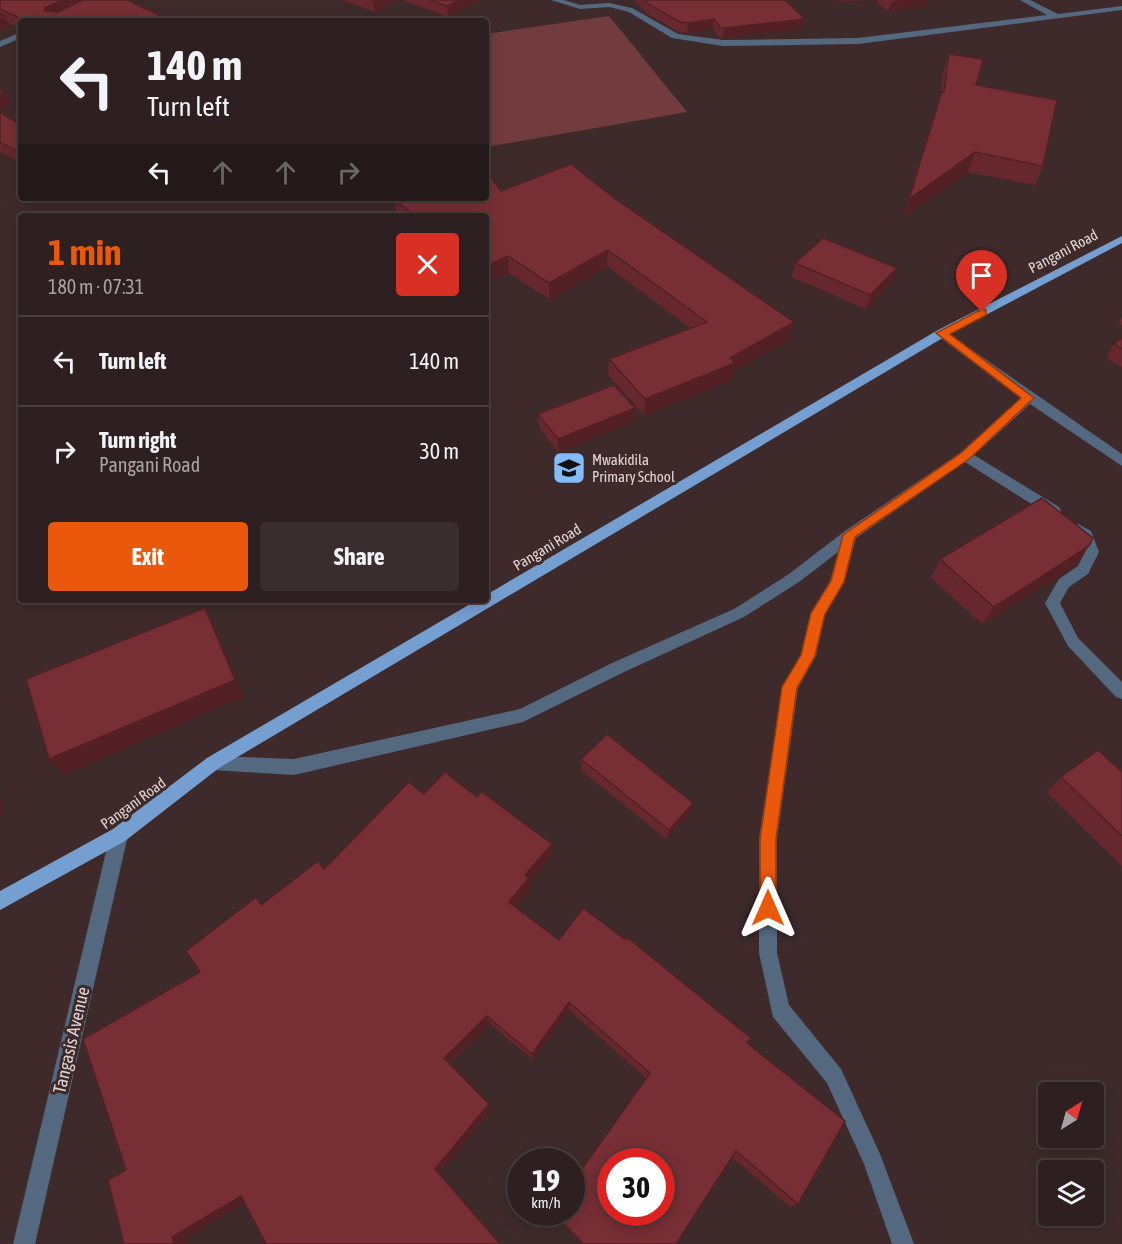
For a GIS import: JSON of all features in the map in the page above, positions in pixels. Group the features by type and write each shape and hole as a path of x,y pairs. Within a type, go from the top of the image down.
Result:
{"main road":[{"name":"Pangani Road","path":"489,600 942,333 1122,239"},
{"name":"Pangani Road","path":"0,902 119,836 213,763 484,603"}],"street":[{"path":"555,0 580,7 609,5 632,10 675,36 723,43 858,41 1122,8"},
{"path":"1024,0 1058,17"},
{"path":"0,44 18,36"},
{"path":"942,333 1029,398 1122,461"},
{"path":"213,763 294,767 523,715 617,668 739,613 794,578 850,535 965,456 1029,398"},
{"path":"965,456 1086,535 1092,552 1083,570 1064,583 1052,603 1073,642 1122,692"},
{"path":"850,535 837,582 818,613 808,656 790,687 768,839 768,953 780,1010 834,1076 873,1161 903,1244"},
{"name":"Tangasis Avenue","path":"24,1244 119,836"}],"shaded area":[{"path":"609,16 687,112 489,146 489,34"}],"building":[{"path":"0,0 62,0 45,8 44,11 58,12 83,0 127,0 166,18 20,18 0,9"},
{"path":"430,0 459,0 447,6"},
{"path":"644,0 785,0 805,19 724,28 720,27 714,19 680,22"},
{"path":"949,54 983,59 976,85 1057,100 1043,166 975,152 909,199 942,91 944,92"},
{"path":"0,112 18,123 18,151 0,142"},
{"path":"571,164 614,198 794,322 730,358 735,363 645,399 609,359 707,322 608,250 549,283 508,256 489,265 489,213 411,213 396,201 489,201 490,176 501,191"},
{"path":"823,238 897,268 870,295 795,263"},
{"path":"1122,338 1122,349 1114,344"},
{"path":"614,385 635,408 558,439 538,414"},
{"path":"1042,498 1093,538 1089,546 994,607 940,559"},
{"path":"205,608 235,680 49,759 26,679"},
{"path":"607,734 693,803 669,830 581,759"},
{"path":"1098,750 1122,772 1122,836 1061,777"},
{"path":"445,772 477,797 482,792 552,844 525,875 529,878 509,902 559,940 583,908 626,940 628,938 751,1038 747,1043 845,1121 798,1204 736,1151 676,1244 584,1244 566,1226 585,1226 585,1165 650,1073 569,1002 532,1054 487,1016 444,1058 489,1104 435,1169 500,1244 266,1244 241,1196 172,1237 174,1244 124,1244 108,1180 126,1170 83,1039 200,972 186,951 256,897 261,905 318,861 324,869 409,782 424,794"}],"place":[{"name":"Mwakidila Primary School","path":"569,468"}],"route":[{"path":"768,908 768,839 783,722 790,687 808,656 818,613 837,582 850,535 965,456 1029,398 942,333 982,312"}]}
